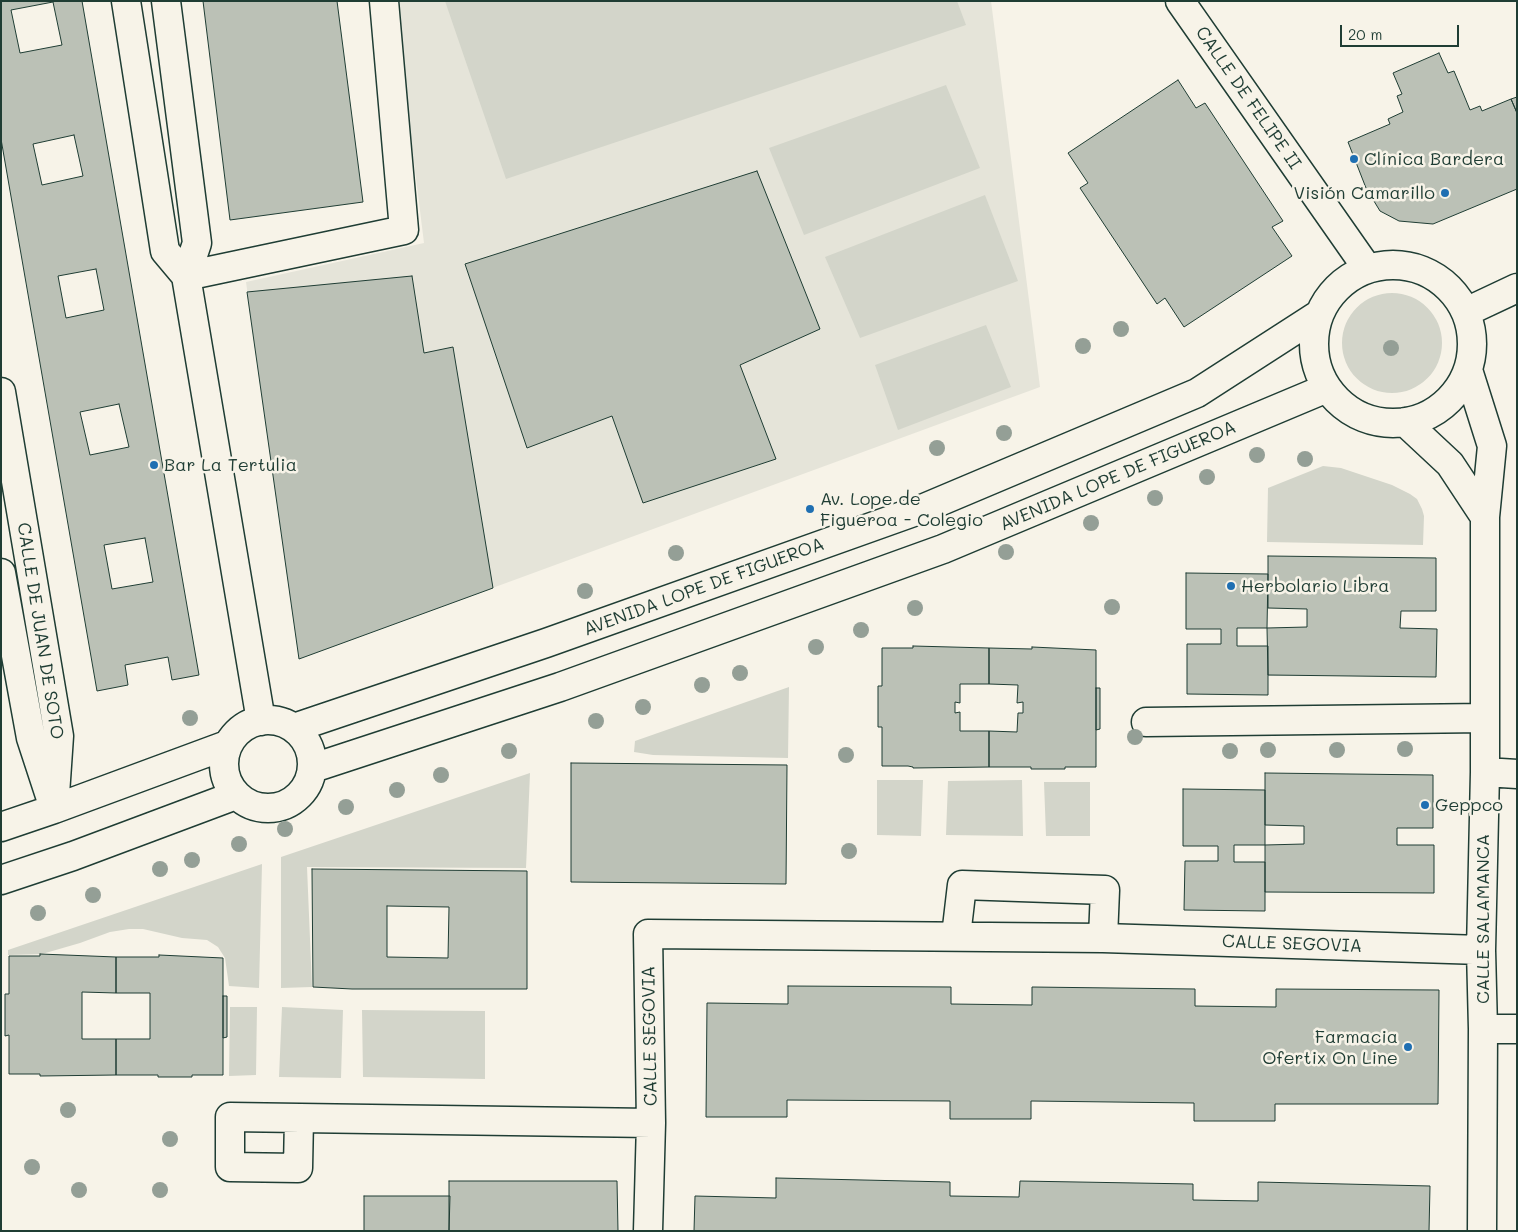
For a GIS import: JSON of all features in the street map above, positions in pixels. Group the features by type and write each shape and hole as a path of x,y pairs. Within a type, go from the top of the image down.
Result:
{"street":[{"path":"126,1 165,251 186,276"},
{"path":"166,1 197,243 186,276 261,721"},
{"path":"186,276 404,230 384,1"},
{"name":"CALLE DE FELIPE II","path":"1180,1 1367,268"},
{"path":"1391,264 1414,267 1436,277 1454,292 1466,312 1471,331 1472,350 1468,370 1458,389 1444,405 1426,416 1405,422 1383,423 1362,417 1342,405 1327,388 1316,366 1313,340 1318,316 1330,295 1346,278 1367,268 1391,264"},
{"path":"1466,312 1517,288"},
{"name":"AVENIDA LOPE DE FIGUEROA","path":"294,728 546,643 922,509 1197,393 1318,316"},
{"name":"CALLE SALAMANCA","path":"1468,370 1492,446 1485,517 1485,772 1481,950 1483,1029 1482,1231"},
{"name":"AVENIDA LOPE DE FIGUEROA","path":"313,768 560,687 943,549 1327,388"},
{"name":"CALLE DE JUAN DE SOTO","path":"1,392 59,736 54,809"},
{"path":"1405,422 1450,464 1485,517"},
{"name":"CALLE DE JUAN DE SOTO","path":"1,573 31,738 54,809"},
{"path":"1146,722 1485,718"},
{"path":"261,721 280,721 294,728 305,739 312,753 313,768 309,784 305,790 287,805 272,809 257,808 243,801 232,790 225,776 224,760 227,746 236,732 249,724 261,721"},
{"path":"1,827 227,746"},
{"path":"1485,772 1517,774"},
{"path":"1,880 73,856 236,795"},
{"path":"956,936 962,886 1105,890 1103,938"},
{"name":"CALLE SEGOVIA","path":"300,1118 651,1123 648,934 1103,938 1481,950"},
{"path":"1483,1029 1517,1028"},
{"path":"648,1231 651,1123"}],"shaded area":[{"path":"394,1 991,1 1040,387 299,659 246,282 424,243"},
{"path":"445,1 957,1 966,25 506,179"},
{"path":"946,85 980,168 804,235 769,148"},
{"path":"985,195 1018,281 860,338 825,257"},
{"path":"1392,293 1411,296 1428,307 1439,324 1442,343 1439,362 1428,379 1411,390 1392,393 1373,390 1356,379 1345,362 1342,343 1345,324 1356,307 1373,296"},
{"path":"986,325 1011,387 898,430 875,365"},
{"path":"1323,466 1341,468 1392,485 1417,499 1424,516 1423,545 1267,542 1268,488"},
{"path":"789,687 788,758 653,755 634,752 635,741"},
{"path":"530,773 526,868 307,867 312,987 281,988 281,857"},
{"path":"877,780 923,780 921,836 877,835"},
{"path":"1022,780 1023,836 946,835 948,781"},
{"path":"1044,782 1090,782 1090,836 1046,836"},
{"path":"262,864 259,988 229,986 225,958 218,947 207,940 182,938 143,929 110,932 42,954 8,955 8,950"},
{"path":"230,1007 257,1007 256,1075 229,1076"},
{"path":"282,1007 343,1010 341,1078 279,1077"},
{"path":"362,1010 485,1011 485,1079 363,1077"}],"building":[{"path":"1,1 82,1 199,675 172,680 168,657 125,665 128,685 97,691 1,139","holes":["53,2 62,45 20,53 11,10","74,135 83,176 42,185 33,144","96,269 104,310 66,318 58,276","119,404 129,447 90,455 80,412","145,538 153,582 112,589 104,545"]},
{"path":"203,1 337,1 363,202 230,220"},
{"path":"1439,53 1448,73 1454,71 1470,110 1480,106 1482,111 1511,99 1517,113 1517,189 1433,224 1399,221 1380,211 1366,188 1348,142 1390,124 1388,119 1403,112 1397,96 1402,94 1393,73"},
{"path":"1178,80 1196,108 1205,103 1283,221 1272,227 1292,256 1184,327 1165,298 1157,304 1080,188 1088,183 1068,153"},
{"path":"1517,97 1517,113 1511,99"},
{"path":"757,171 820,329 740,365 776,459 643,503 612,416 527,448 465,264"},
{"path":"412,276 424,353 453,347 493,588 299,659 247,292"},
{"path":"1268,556 1436,558 1436,611 1401,611 1400,628 1437,629 1436,677 1268,675 1267,628 1307,627 1307,609 1268,608"},
{"path":"1186,573 1268,574 1267,628 1237,628 1237,646 1268,646 1268,695 1187,694 1187,644 1221,644 1221,629 1186,629"},
{"path":"913,646 989,648 989,684 960,684 960,703 955,702 955,713 960,712 960,731 989,731 989,767 913,768 908,766 882,766 882,727 878,727 878,686 882,686 882,648 913,648"},
{"path":"1032,647 1096,650 1096,767 1031,769 1031,767 989,767 989,731 1017,732 1018,713 1023,713 1023,702 1017,703 1018,685 989,684 989,648 1032,649"},
{"path":"1096,688 1100,688 1100,729 1096,730"},
{"path":"571,763 787,765 786,884 571,882"},
{"path":"1265,773 1433,775 1433,828 1397,828 1397,845 1434,845 1434,893 1265,892 1265,845 1304,844 1304,826 1265,825"},
{"path":"1183,789 1265,790 1265,845 1234,845 1234,862 1265,862 1265,911 1184,910 1185,861 1218,861 1218,846 1183,846"},
{"path":"312,869 527,871 527,989 352,989 313,987","holes":["387,906 449,907 448,958 387,957"]},
{"path":"40,954 116,957 116,993 82,992 82,1039 116,1039 116,1075 40,1076 40,1074 9,1074 9,1035 5,1036 5,994 9,994 9,956 40,956"},
{"path":"159,955 223,958 223,1075 158,1077 158,1075 116,1075 116,1039 150,1039 150,993 116,993 116,957 159,957"},
{"path":"788,986 951,987 951,1004 1032,1005 1032,987 1195,989 1195,1006 1276,1007 1276,989 1439,990 1438,1104 1275,1104 1275,1121 1194,1121 1194,1103 1031,1101 1031,1119 950,1119 950,1101 787,1100 787,1117 706,1117 707,1003 788,1004"},
{"path":"223,996 227,996 227,1037 223,1038"},
{"path":"776,1178 950,1182 950,1196 1019,1197 1020,1181 1193,1184 1193,1200 1258,1201 1258,1182 1430,1186 1429,1231 694,1231 695,1196 776,1198"},
{"path":"449,1181 617,1181 618,1231 449,1231"},
{"path":"364,1196 450,1196 449,1231 364,1231"}],"place":[{"name":"Clínica Bardera","path":"1354,159"},
{"name":"Visión Camarillo","path":"1445,193"},
{"name":"Bar La Tertulia","path":"154,465"},
{"name":"Av. Lope de Figueroa - Colegio","path":"810,509"},
{"name":"Herbolario Libra","path":"1231,586"},
{"name":"Geppco","path":"1425,805"},
{"name":"Farmacia Ofertix On Line","path":"1408,1047"}]}
